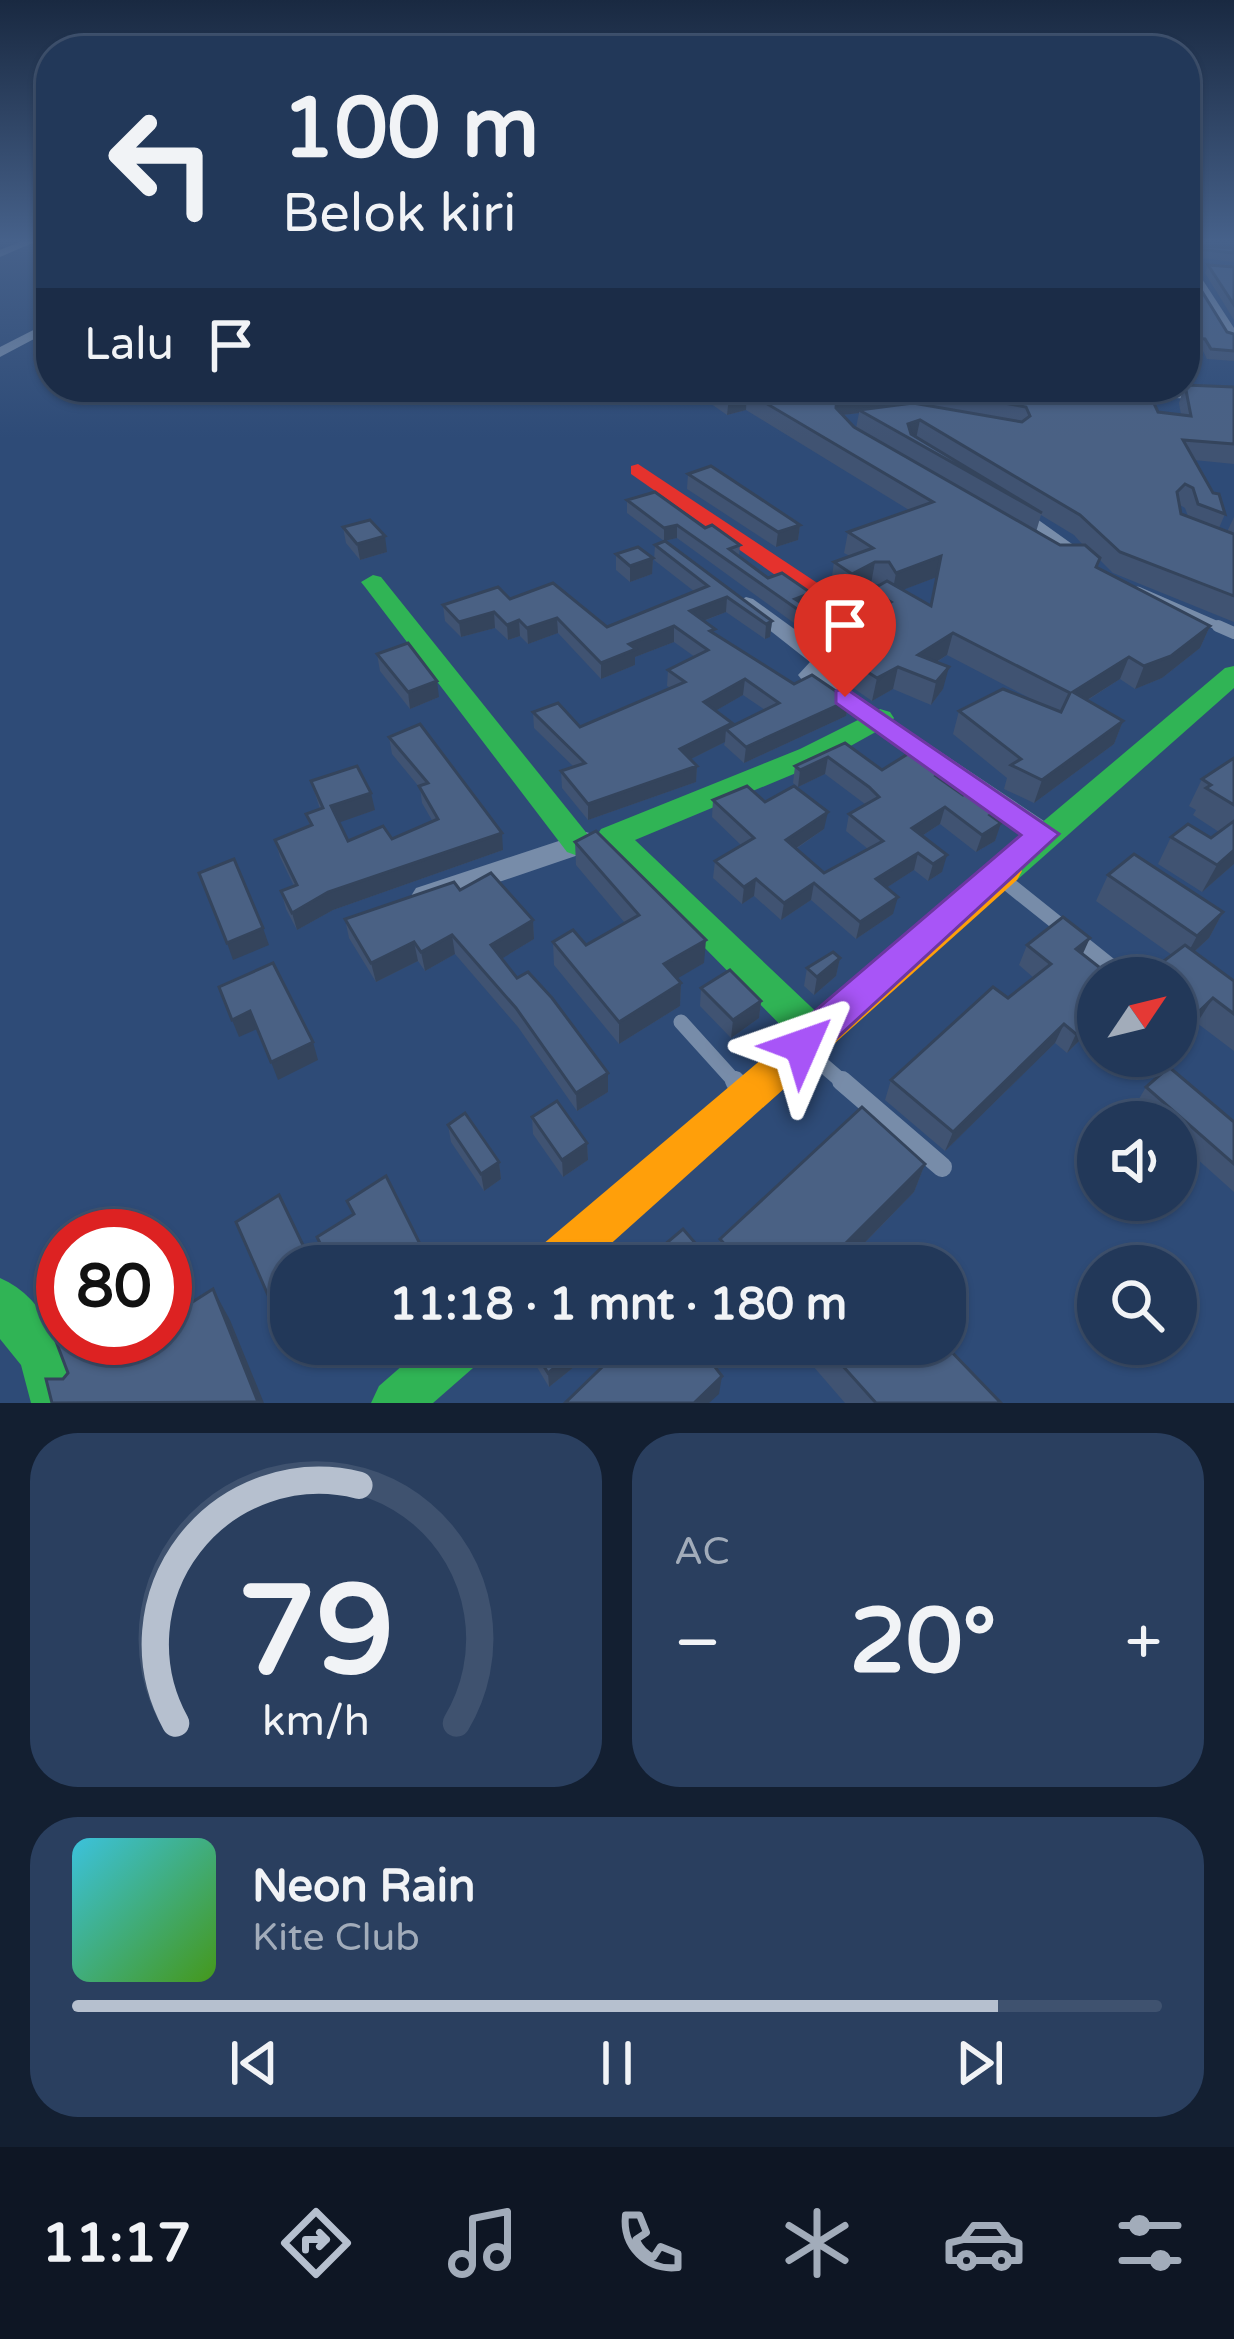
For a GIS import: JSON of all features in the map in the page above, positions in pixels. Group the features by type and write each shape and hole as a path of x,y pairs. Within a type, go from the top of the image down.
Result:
{"main road":[{"path":"638,470 843,611"},
{"path":"374,582 578,844"},
{"path":"576,1245 1043,834 1234,674"},
{"path":"808,1040 612,837 810,756 880,718"},
{"path":"0,1300 41,1353 56,1403"},
{"path":"396,1403 440,1365"}],"street":[{"path":"1213,306 1234,339"},
{"path":"0,353 36,333"},
{"path":"1200,394 1234,396"},
{"path":"729,590 824,662 810,675 880,718 1043,834"},
{"path":"802,646 820,637 819,624 878,592"},
{"path":"388,908 578,844 612,837"}],"lane":[{"path":"1010,507 1095,569"},
{"path":"1045,550 1082,556"},
{"path":"1130,589 1234,633"},
{"path":"997,875 1100,957"},
{"path":"681,1022 746,1095"},
{"path":"808,1040 942,1167"}],"building":[{"path":"1200,306 1211,306 1227,332 1234,334 1234,351 1211,349 1200,339"},
{"path":"1200,386 1234,387 1234,444 1183,440 1213,493 1219,494 1225,514 1198,504 1193,488 1185,484 1177,492 1181,514 1234,534 1234,596 1120,552 1080,515 920,420 908,424 911,434 1042,513 859,410 913,403 1022,422 1030,416 1026,407 998,402 1153,402 1158,412 1191,416 1188,402 1200,402"},
{"path":"764,402 837,402 836,408 854,427 1060,545 1085,545 1100,558 1096,567 1210,626 1171,656 1144,666 1129,657 1073,692 1123,721 1042,780 1011,765 1021,759 959,711 1003,689 1061,712 1070,693 953,633 918,655 949,667 936,682 898,667 877,678 836,652 887,627 867,616 891,602 871,590 887,581 931,606 941,556 896,573 889,562 875,562 852,574 834,562 873,548 848,532 933,502"},
{"path":"711,466 800,525 778,532 688,474"},
{"path":"655,492 705,528 712,525 740,545 729,549 768,578 782,573 811,593 795,599 808,607 807,616 677,525 664,528 627,500"},
{"path":"370,520 385,536 357,544 343,527"},
{"path":"665,541 772,621 766,624 727,597 690,611 715,629 710,631 794,684 812,675 849,700 746,747 726,729 779,703 745,679 704,702 732,723 680,749 697,766 588,804 561,771 585,763 533,712 558,703 580,727 685,682 668,670 708,650 674,626 629,644 636,649 601,663 557,618 527,628 519,620 507,625 494,612 459,622 443,605 498,587 510,599 553,583 607,627 708,586 655,545"},
{"path":"638,547 653,558 630,566 616,554"},
{"path":"408,643 437,681 408,692 377,654"},
{"path":"420,724 502,833 328,892 292,913 281,891 297,885 275,840 312,825 306,814 323,808 311,781 357,766 371,793 331,806 348,841 383,826 392,839 438,819 419,786 428,783 389,737"},
{"path":"845,743 882,770 919,747 949,768 936,776 963,795 977,787 1005,806 990,815 1001,823 982,835 945,807 912,828 947,855 933,864 918,853 876,879 898,897 860,922 814,883 784,903 756,879 744,887 715,861 754,838 713,800 747,786 765,802 794,786 828,812 786,840 824,873 883,841 849,814 879,797 869,787 828,757 800,770 795,766"},
{"path":"1234,758 1234,805 1206,788 1211,785 1202,779"},
{"path":"1234,821 1234,850 1217,865 1171,837 1188,824 1211,838"},
{"path":"596,831 706,940 664,964 681,983 619,1022 553,942 573,930 586,945 639,915 575,842"},
{"path":"1134,854 1223,912 1197,936 1108,875"},
{"path":"234,859 263,928 227,943 199,873"},
{"path":"491,873 533,920 491,945 517,978 528,972 552,998 608,1073 576,1093 516,1008 452,935 421,952 414,942 371,963 345,919 454,882 460,890"},
{"path":"1063,917 1090,938 1076,949 1086,957 1077,957 1077,1033 1064,1024 953,1132 891,1080 993,987 1008,998 1051,964 1027,945"},
{"path":"1185,945 1234,981 1234,1014 1213,998 1197,1013 1197,957 1169,957"},
{"path":"833,952 840,958 817,977 807,968"},
{"path":"273,963 313,1042 271,1062 250,1011 232,1020 219,987"},
{"path":"730,970 761,1001 733,1020 701,988"},
{"path":"1158,1077 1181,1077 1234,1122 1234,1164 1197,1132 1197,1101 1162,1101 1146,1087"},
{"path":"557,1101 587,1143 562,1160 532,1117"},
{"path":"862,1107 925,1164 848,1245 725,1245 720,1239"},
{"path":"465,1113 499,1162 481,1174 448,1125"},
{"path":"386,1176 420,1245 321,1245 317,1237 354,1214 347,1201"},
{"path":"279,1195 303,1245 270,1245 268,1295 236,1222"},
{"path":"683,1229 697,1245 664,1245"},
{"path":"213,1289 258,1402 52,1403 46,1379 63,1379 68,1373 65,1365 192,1365 192,1302"},
{"path":"604,1365 713,1365 722,1376 694,1403 565,1403"},
{"path":"842,1365 964,1365 1001,1403 876,1403"}],"traffic: fast":[{"path":"373,582 578,844"},
{"path":"1006,871 1234,674"},
{"path":"814,1034 612,837 810,756 880,718"},
{"path":"0,1301 41,1353 56,1403"},
{"path":"396,1403 440,1365"}],"traffic: slow":[{"path":"576,1245 1006,871"}],"traffic: jam":[{"path":"638,470 843,611"}],"route":[{"path":"802,1046 1043,834 845,697"}]}
